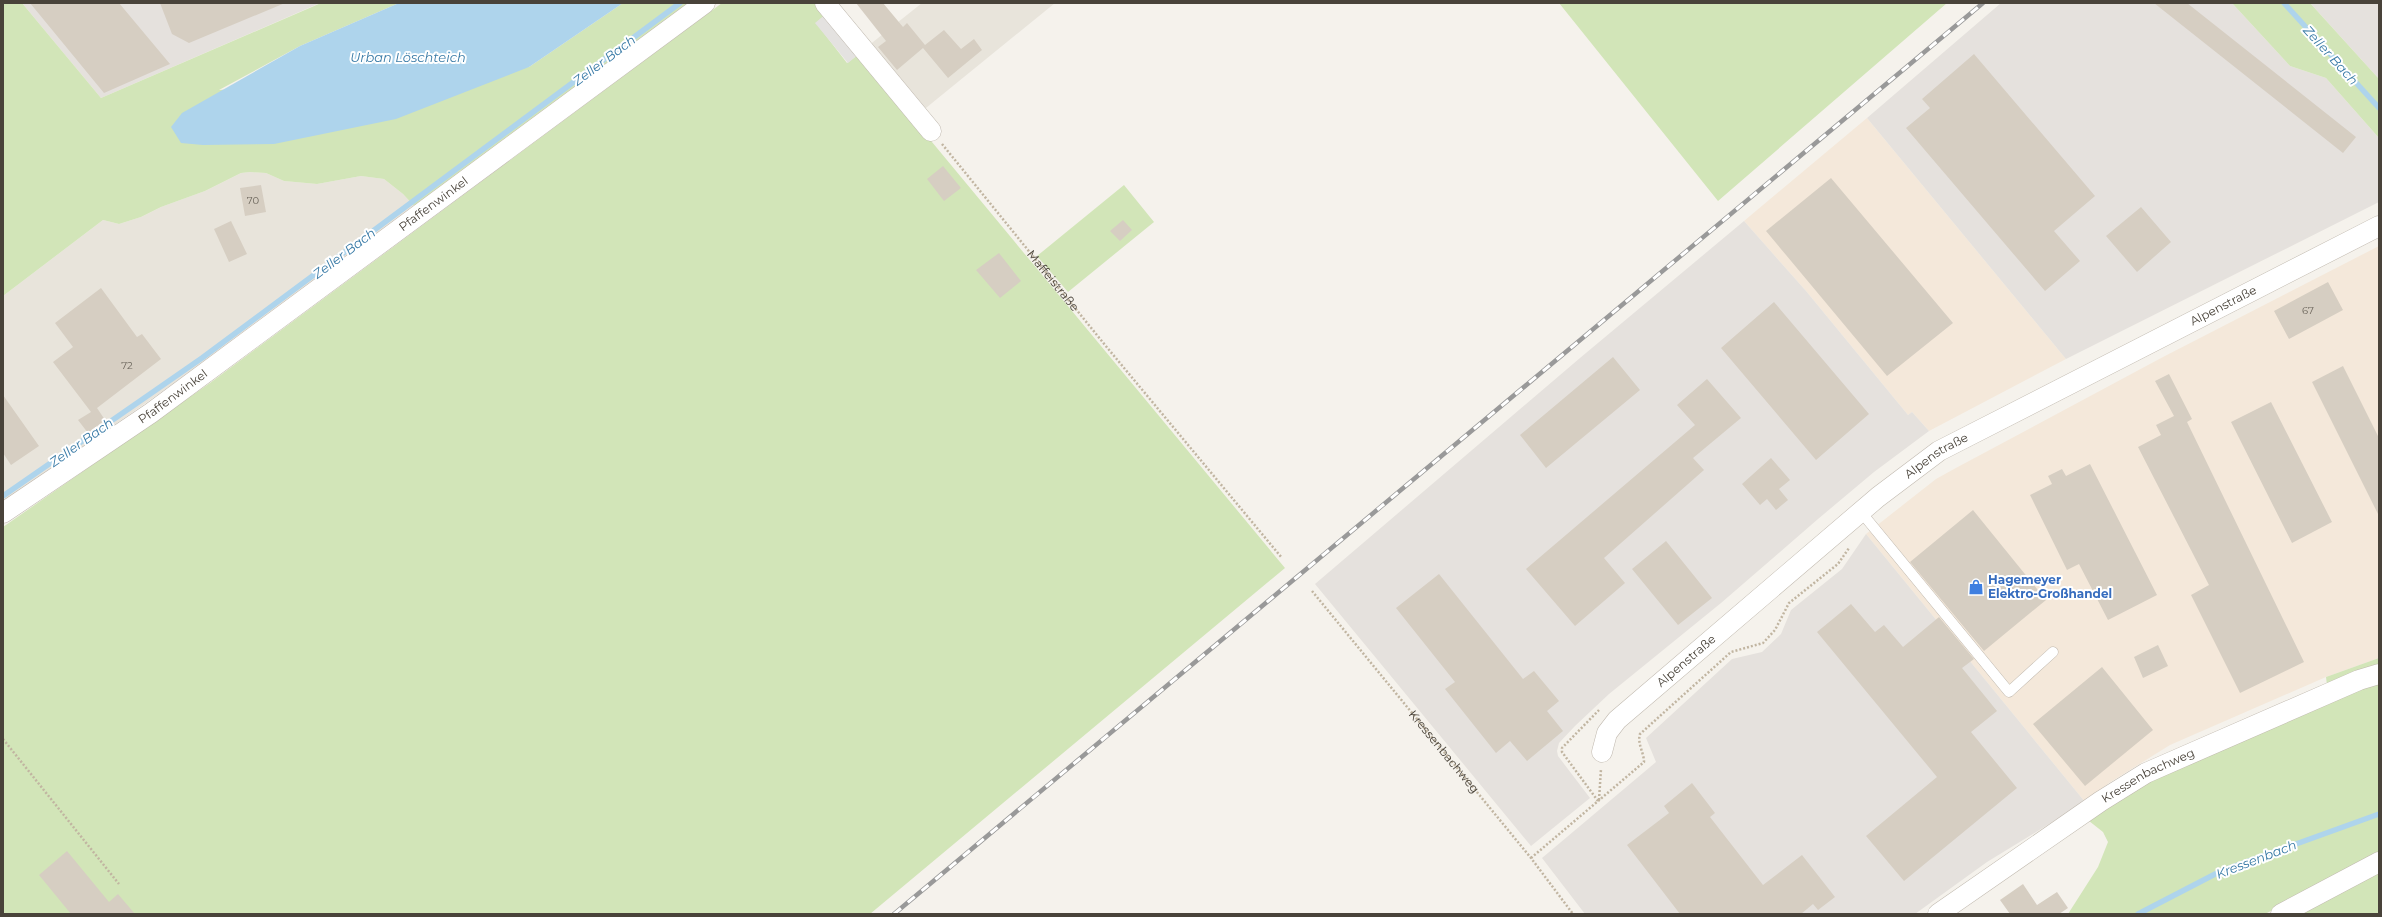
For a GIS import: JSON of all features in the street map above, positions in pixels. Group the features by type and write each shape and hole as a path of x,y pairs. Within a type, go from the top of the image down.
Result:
{"street":[{"name":"Pfaffenwinkel","path":"3,513 151,413 705,3"},
{"path":"825,3 931,131"},
{"name":"Alpenstraße","path":"1602,752 1607,733 1617,720 1861,512 1909,472 1939,451 2379,226"},
{"name":"Kressenbachweg","path":"1938,914 2101,801 2146,774 2209,744 2359,680 2379,674"},
{"path":"2281,914 2379,862"}],"lane":[{"path":"1861,512 2009,692 2053,652"}],"path":[{"name":"Maffeistraße","path":"931,131 1105,345 1282,558"},
{"name":"Alpenstraße","path":"1531,858 1644,762 1644,755 1638,740 1640,734 1726,656 1763,643 1776,630 1789,603 1838,564 1851,545"},
{"name":"Kressenbachweg","path":"1312,591 1531,858 1573,914"},
{"path":"3,739 119,884"},
{"path":"1598,801 1602,752"}],"shaded area":[{"path":"22,3 320,3 101,98"},
{"path":"922,3 1055,3 921,112 868,46"},
{"path":"2001,3 2232,3 2290,66 2326,78 2379,138 2379,202 2066,359 1867,118"},
{"path":"2310,3 2379,3 2379,79 2321,15"},
{"path":"826,14 859,54 848,63 815,23"},
{"path":"1867,118 2066,359 1929,431 1912,412 1908,415 1806,291 1744,221"},
{"path":"241,173 266,173 284,181 317,184 361,176 384,179 403,194 416,208 187,374 3,503 3,296 103,220 119,224 141,217 161,207 205,191"},
{"path":"1744,221 1806,291 1908,415 1912,412 1929,431 1874,472 1721,603 1609,694 1575,726 1559,743 1557,751 1558,756 1590,798 1531,846 1315,584 1580,358"},
{"path":"2379,246 2379,658 2326,677 2170,745 2109,783 2085,802 1866,534 1936,479 2163,357"},
{"path":"1866,534 2085,802 1987,862 1915,914 1585,914 1542,858 1656,762 1646,738 1732,659 1762,652 1781,634 1791,610 1842,569"}],"green space":[{"path":"3,3 22,3 101,98 321,3 399,3 300,46 219,90 529,67 623,3 689,3 416,208 403,194 384,179 361,176 317,184 284,181 266,173 241,173 205,191 161,207 141,217 119,224 103,220 3,296"},
{"path":"722,3 817,3 826,14 816,23 847,63 859,54 1285,568 870,914 3,914 3,527 210,383"},
{"path":"1559,3 1947,3 1718,201"},
{"path":"2232,3 2310,3 2379,79 2379,138 2326,78 2290,66"},
{"path":"1124,185 1154,222 1068,292 1037,256"},
{"path":"2379,658 2379,670 2327,685 2326,677"},
{"path":"2379,678 2379,855 2265,914 2068,914 2098,867 2108,842 2103,832 2084,817 2110,799"},
{"path":"2379,870 2379,914 2294,914"}],"water":[{"name":"Urban Löschteich","path":"399,3 623,3 529,67 396,119 274,144 203,145 181,143 171,127 182,113 300,46"}],"building":[{"path":"30,3 119,3 170,64 104,93"},
{"path":"160,3 285,3 189,43 172,34"},
{"path":"856,3 883,3 903,27 907,23 925,45 944,30 961,49 974,39 982,50 948,78 923,48 897,70 878,47 886,41"},
{"path":"2154,3 2187,3 2356,137 2343,153"},
{"path":"1974,54 2095,196 2054,231 2080,261 2045,291 1906,128 1930,108 1922,99"},
{"path":"943,166 961,188 944,201 927,179"},
{"path":"1831,178 1953,323 1887,376 1766,231"},
{"path":"261,185 266,212 245,216 240,188"},
{"path":"2141,207 2171,242 2137,272 2106,236"},
{"path":"1123,220 1132,230 1120,241 1110,231"},
{"path":"231,221 247,254 229,262 214,229"},
{"path":"999,253 1021,281 1000,298 976,270"},
{"path":"2328,282 2343,310 2289,339 2274,311"},
{"path":"101,288 137,337 142,334 161,359 97,408 105,420 88,433 78,420 91,412 53,362 73,347 55,323"},
{"path":"1774,302 1869,414 1816,460 1721,348"},
{"path":"1613,357 1640,390 1546,468 1520,435"},
{"path":"2343,366 2379,438 2379,516 2312,382"},
{"path":"2169,374 2192,419 2187,422 2304,662 2240,693 2191,595 2209,585 2138,447 2161,435 2156,425 2174,416 2155,381"},
{"path":"1707,379 1741,418 1693,458 1704,470 1604,558 1625,583 1575,626 1526,569 1695,425 1677,405"},
{"path":"3,395 39,446 11,465 3,453"},
{"path":"2271,402 2332,522 2292,543 2231,422"},
{"path":"1771,458 1790,480 1779,489 1788,500 1776,510 1767,499 1760,505 1742,484"},
{"path":"2090,464 2157,595 2108,620 2079,564 2067,570 2030,495 2052,484 2048,476 2062,469 2066,476"},
{"path":"1973,510 2046,600 1984,651 1910,562"},
{"path":"1666,541 1712,598 1678,625 1632,569"},
{"path":"1439,574 1523,679 1534,671 1559,701 1547,711 1563,731 1527,761 1510,741 1496,753 1445,689 1455,682 1396,608"},
{"path":"1851,604 1875,632 1884,625 1903,647 1939,617 1974,659 1962,668 1997,711 1971,732 2017,788 1904,881 1866,836 1937,777 1817,632"},
{"path":"2158,645 2168,666 2143,678 2134,657"},
{"path":"2102,667 2153,730 2085,786 2033,724"},
{"path":"1692,783 1715,813 1710,817 1763,885 1802,855 1835,897 1818,910 1813,904 1801,914 1680,914 1627,845 1669,813 1664,806"},
{"path":"67,851 109,902 118,894 135,914 71,914 39,875"},
{"path":"2023,884 2037,905 2057,892 2068,908 2059,914 2010,914 2000,900"}],"waterway":[{"name":"Zeller Bach","path":"3,496 202,358 680,3"},
{"name":"Zeller Bach","path":"2284,3 2379,108"},
{"name":"Kressenbach","path":"2138,914 2221,871 2379,814"}],"railway":[{"path":"894,914 1983,3"}],"place":[{"name":"Hagemeyer Elektro-Großhandel","path":"1976,587"}]}
